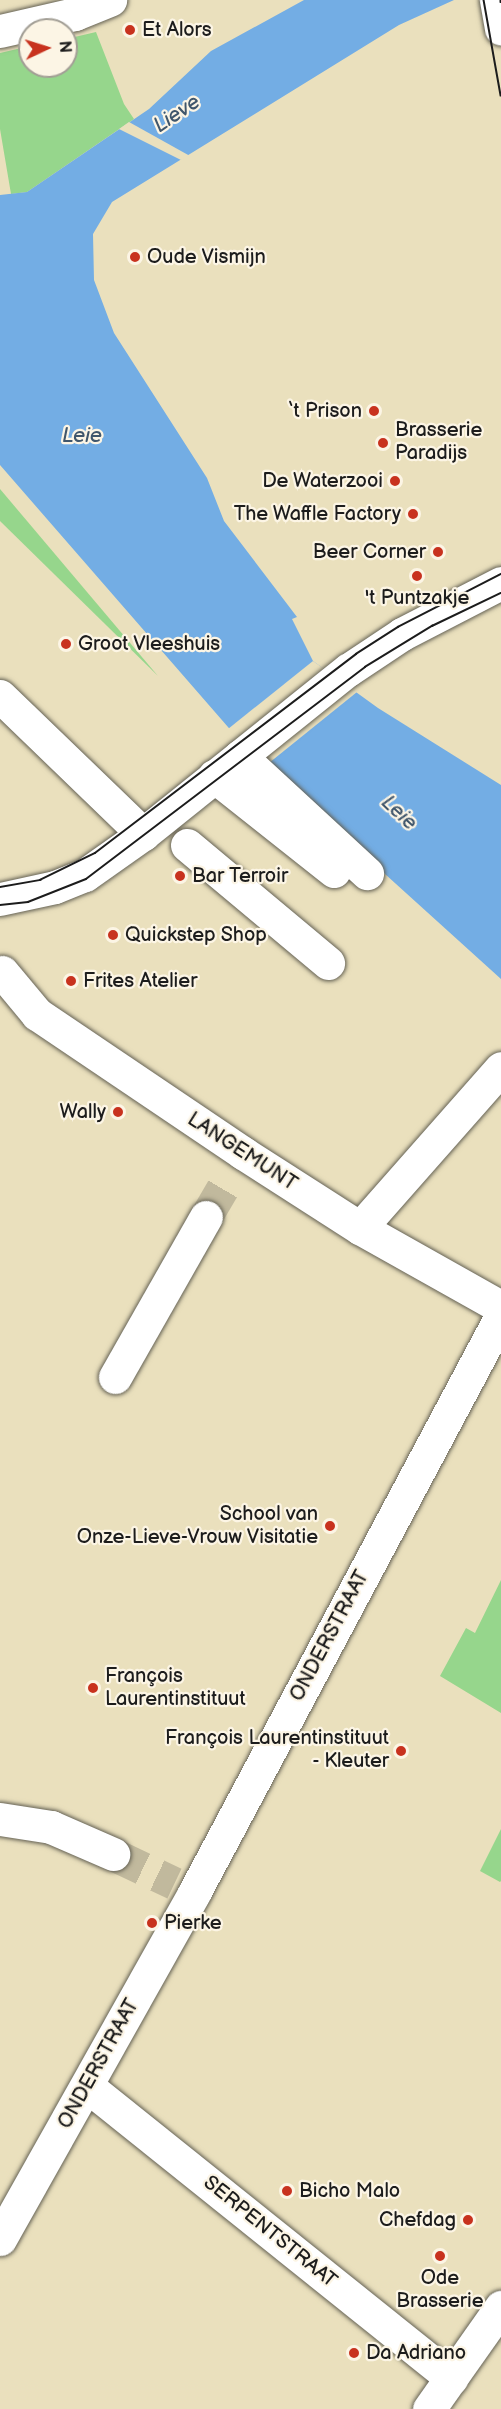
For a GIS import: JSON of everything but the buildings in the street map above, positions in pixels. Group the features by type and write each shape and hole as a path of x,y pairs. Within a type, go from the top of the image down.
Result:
{"street":[{"path":"0,32 75,14 110,0"},
{"path":"496,0 501,29"},
{"path":"0,899 55,887 85,875 143,834 348,670 402,633 501,583"},
{"path":"0,696 143,834"},
{"path":"244,753 367,873"},
{"path":"214,776 334,871"},
{"path":"187,845 328,963"},
{"name":"LANGEMUNT","path":"1,969 37,1014 237,1165 360,1228 501,1307"},
{"path":"360,1228 501,1068"},
{"path":"115,1377 206,1217"},
{"name":"ONDERSTRAAT","path":"0,2239 87,2086 184,1888 501,1316"},
{"path":"0,1819 51,1827 113,1854"},
{"name":"SERPENTSTRAAT","path":"87,2086 452,2378"},
{"path":"429,2409 501,2307"}],"green space":[{"path":"96,32 124,104 134,119 27,192 11,194 0,129 0,53 18,49 18,78 78,78 78,36"},
{"path":"0,489 158,676 0,521"},
{"path":"501,1580 501,1713 440,1676 466,1628 475,1633"},
{"path":"501,1829 501,1881 500,1882 480,1871"}],"water":[{"name":"Leie","path":"304,0 454,0 399,25 112,202 93,234 94,280 114,333 207,478 224,521 297,617 292,619 313,661 378,708 501,785 501,979 248,750 0,465 0,195 27,192 149,109 211,51"}],"pier":[{"path":"129,122 190,156 181,160 119,129"},
{"path":"313,661 357,692 264,767 228,729"}],"tunnel":[{"path":"206,1217 230,1176"},
{"path":"113,1854 174,1883"}],"tram line":[{"path":"484,0 501,95"},
{"path":"0,887 40,880 95,853 356,654 398,627 501,574"},
{"path":"0,905 28,902 86,879 365,667 432,626 501,593"}],"place":[{"name":"Et Alors","path":"130,30"},
{"name":"Oude Vismijn","path":"135,257"},
{"name":"‘t Prison","path":"374,411"},
{"name":"Brasserie Paradijs","path":"383,443"},
{"name":"De Waterzooi","path":"395,481"},
{"name":"The Waffle Factory","path":"413,514"},
{"name":"Beer Corner","path":"438,552"},
{"name":"'t Puntzakje","path":"417,576"},
{"name":"Groot Vleeshuis","path":"66,644"},
{"name":"Bar Terroir","path":"180,876"},
{"name":"Quickstep Shop","path":"113,935"},
{"name":"Frites Atelier","path":"71,981"},
{"name":"Wally","path":"118,1112"},
{"name":"School van Onze-Lieve-Vrouw Visitatie","path":"330,1526"},
{"name":"François Laurentinstituut","path":"93,1688"},
{"name":"François Laurentinstituut - Kleuter","path":"401,1751"},
{"name":"Pierke","path":"152,1923"},
{"name":"Bicho Malo","path":"287,2191"},
{"name":"Chefdag","path":"468,2220"},
{"name":"Ode Brasserie","path":"440,2256"},
{"name":"Da Adriano","path":"354,2353"}],"water label":[{"name":"Lieve","path":"177,114"}]}
